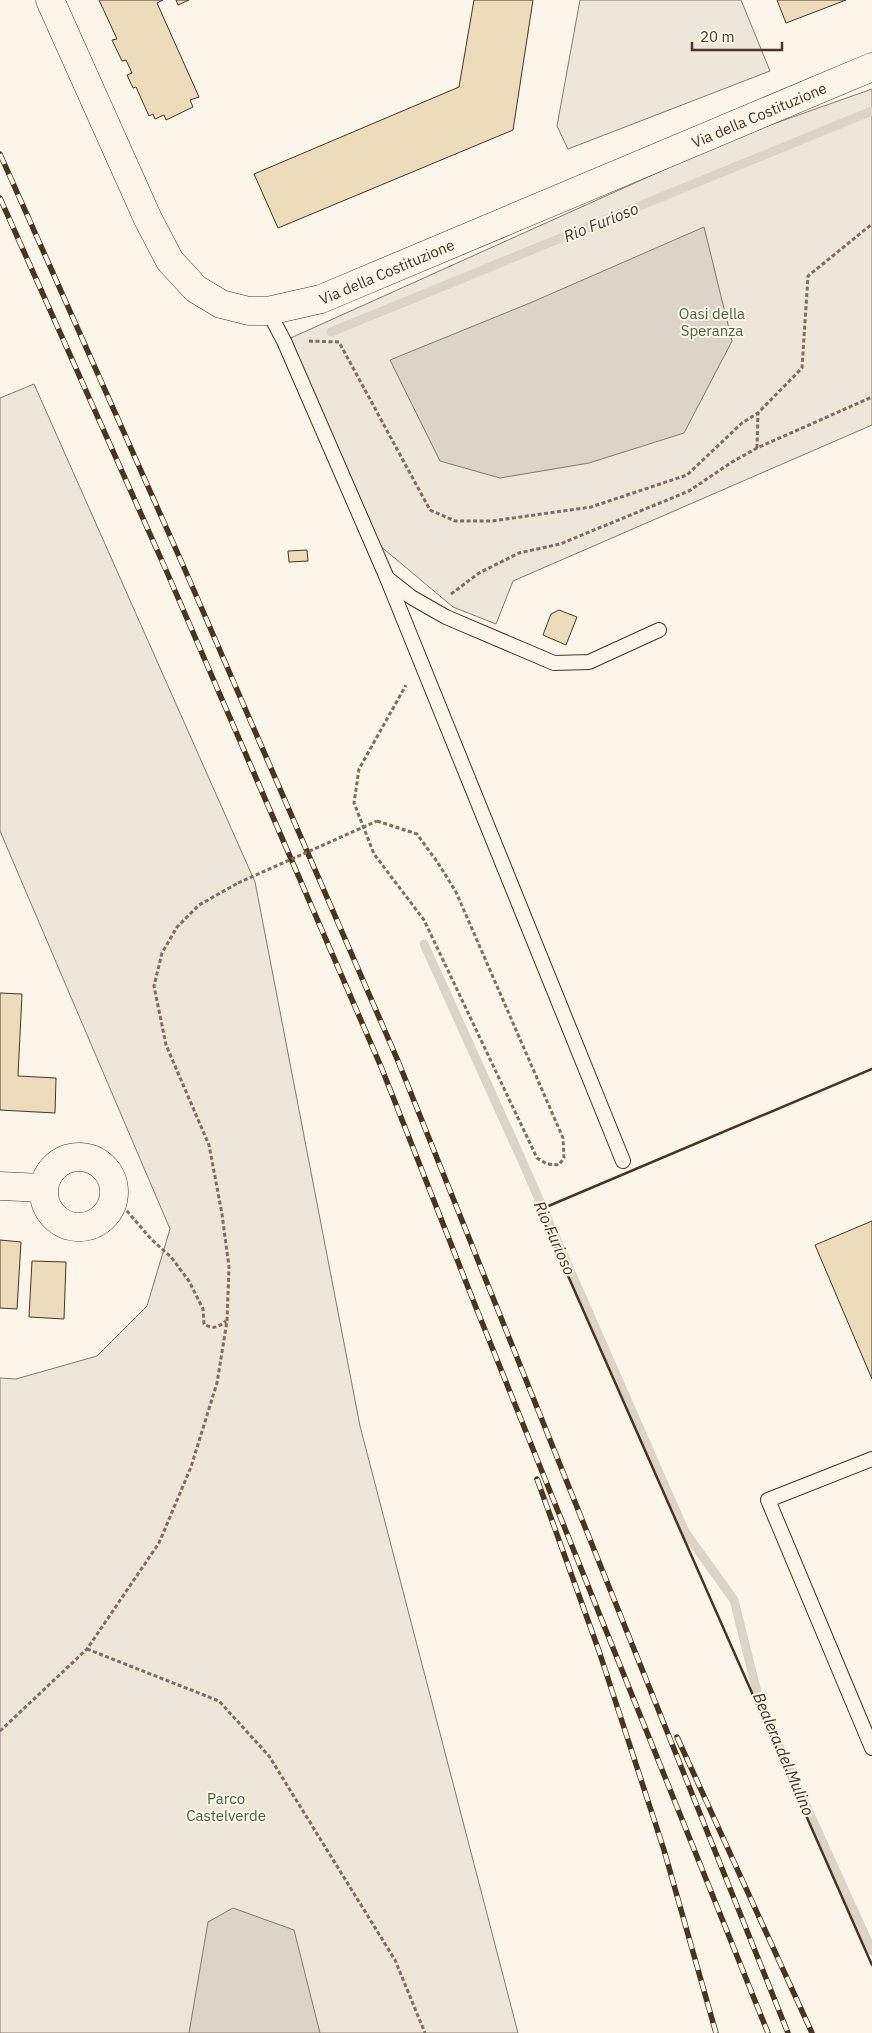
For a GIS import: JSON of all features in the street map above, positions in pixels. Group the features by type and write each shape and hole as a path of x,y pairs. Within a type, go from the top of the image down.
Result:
{"street":[{"name":"Via della Costituzione","path":"50,0 148,219 170,261 196,289 221,304 250,311 268,311 321,299 872,67"},
{"path":"82,1156 93,1159 106,1170 114,1185 114,1196 104,1218 81,1228 69,1226 58,1221 49,1212 44,1201 43,1188 46,1177 56,1164 71,1157 82,1156"},
{"path":"0,1186 43,1188"}],"lane":[{"path":"268,311 284,341 387,578 623,1161"},
{"path":"387,578 410,596 446,617 554,663 589,662 659,630"},
{"path":"872,1459 768,1500 872,1748"}],"path":[{"path":"284,341 339,342 430,510 455,521 492,521 591,507 687,476 742,423 758,413 802,368 808,276 872,224"},
{"path":"431,608 479,574 519,553 560,544 689,491 732,462 757,448 872,397"},
{"path":"757,448 758,413"},
{"path":"0,1731 87,1649 159,1543 191,1467 217,1383 227,1321 229,1267 222,1214 209,1144 166,1045 154,986 162,953 177,927 199,905 238,884 377,821 416,834 438,862 456,892 563,1138 564,1158 559,1166 547,1164 538,1158 424,920 374,854 354,802 359,769 420,658"},
{"path":"114,1196 152,1240 171,1257 189,1281 203,1309 204,1324 210,1328 218,1327 227,1321"},
{"path":"87,1649 219,1701 269,1756 396,1960 425,2033"}],"green space":[{"name":"Oasi della Speranza","path":"872,89 872,425 513,581 496,624 453,607 366,534 284,341 739,136"},
{"name":"Parco Castelverde","path":"34,384 255,882 360,1426 518,2033 0,2033 0,1378 16,1379 97,1356 147,1306 170,1229 0,831 0,398"}],"shaded area":[{"path":"580,0 741,0 770,71 568,149 557,126"},
{"path":"704,227 732,341 684,433 589,463 500,478 440,461 390,360 530,303"},
{"path":"233,1908 294,1930 320,2033 189,2033 208,1922"}],"building":[{"path":"99,0 163,0 157,3 199,97 190,100 193,107 166,120 164,115 155,119 153,114 149,116 136,87 133,88 127,75 132,73 126,60 122,61 112,40 117,39"},
{"path":"176,0 189,0 178,5"},
{"path":"474,0 533,0 513,130 278,228 254,174 459,87"},
{"path":"777,0 846,0 786,23"},
{"path":"307,550 308,561 289,562 288,551"},
{"path":"559,610 577,617 566,645 543,635 551,614"},
{"path":"0,993 22,994 18,1076 56,1078 55,1113 0,1110"},
{"path":"872,1221 872,1379 815,1245"},
{"path":"0,1240 21,1242 17,1309 0,1308"},
{"path":"32,1261 66,1262 64,1319 29,1317"}],"waterway":[{"name":"Rio Furioso","path":"331,332 872,111"},
{"name":"Rio Furioso","path":"424,944 520,1156 685,1532 734,1600 760,1704 872,1951"}],"railway":[{"path":"0,154 182,563 398,1061 788,2033"},
{"path":"0,198 166,570 382,1069 768,2033"},
{"path":"537,1479 599,1651 664,1850 716,2033"},
{"path":"677,1737 812,2033"}],"wall":[{"path":"872,1069 539,1210 872,1965"}],"water label":[{"name":"Bealera del Mulino","path":"784,1754"}]}
